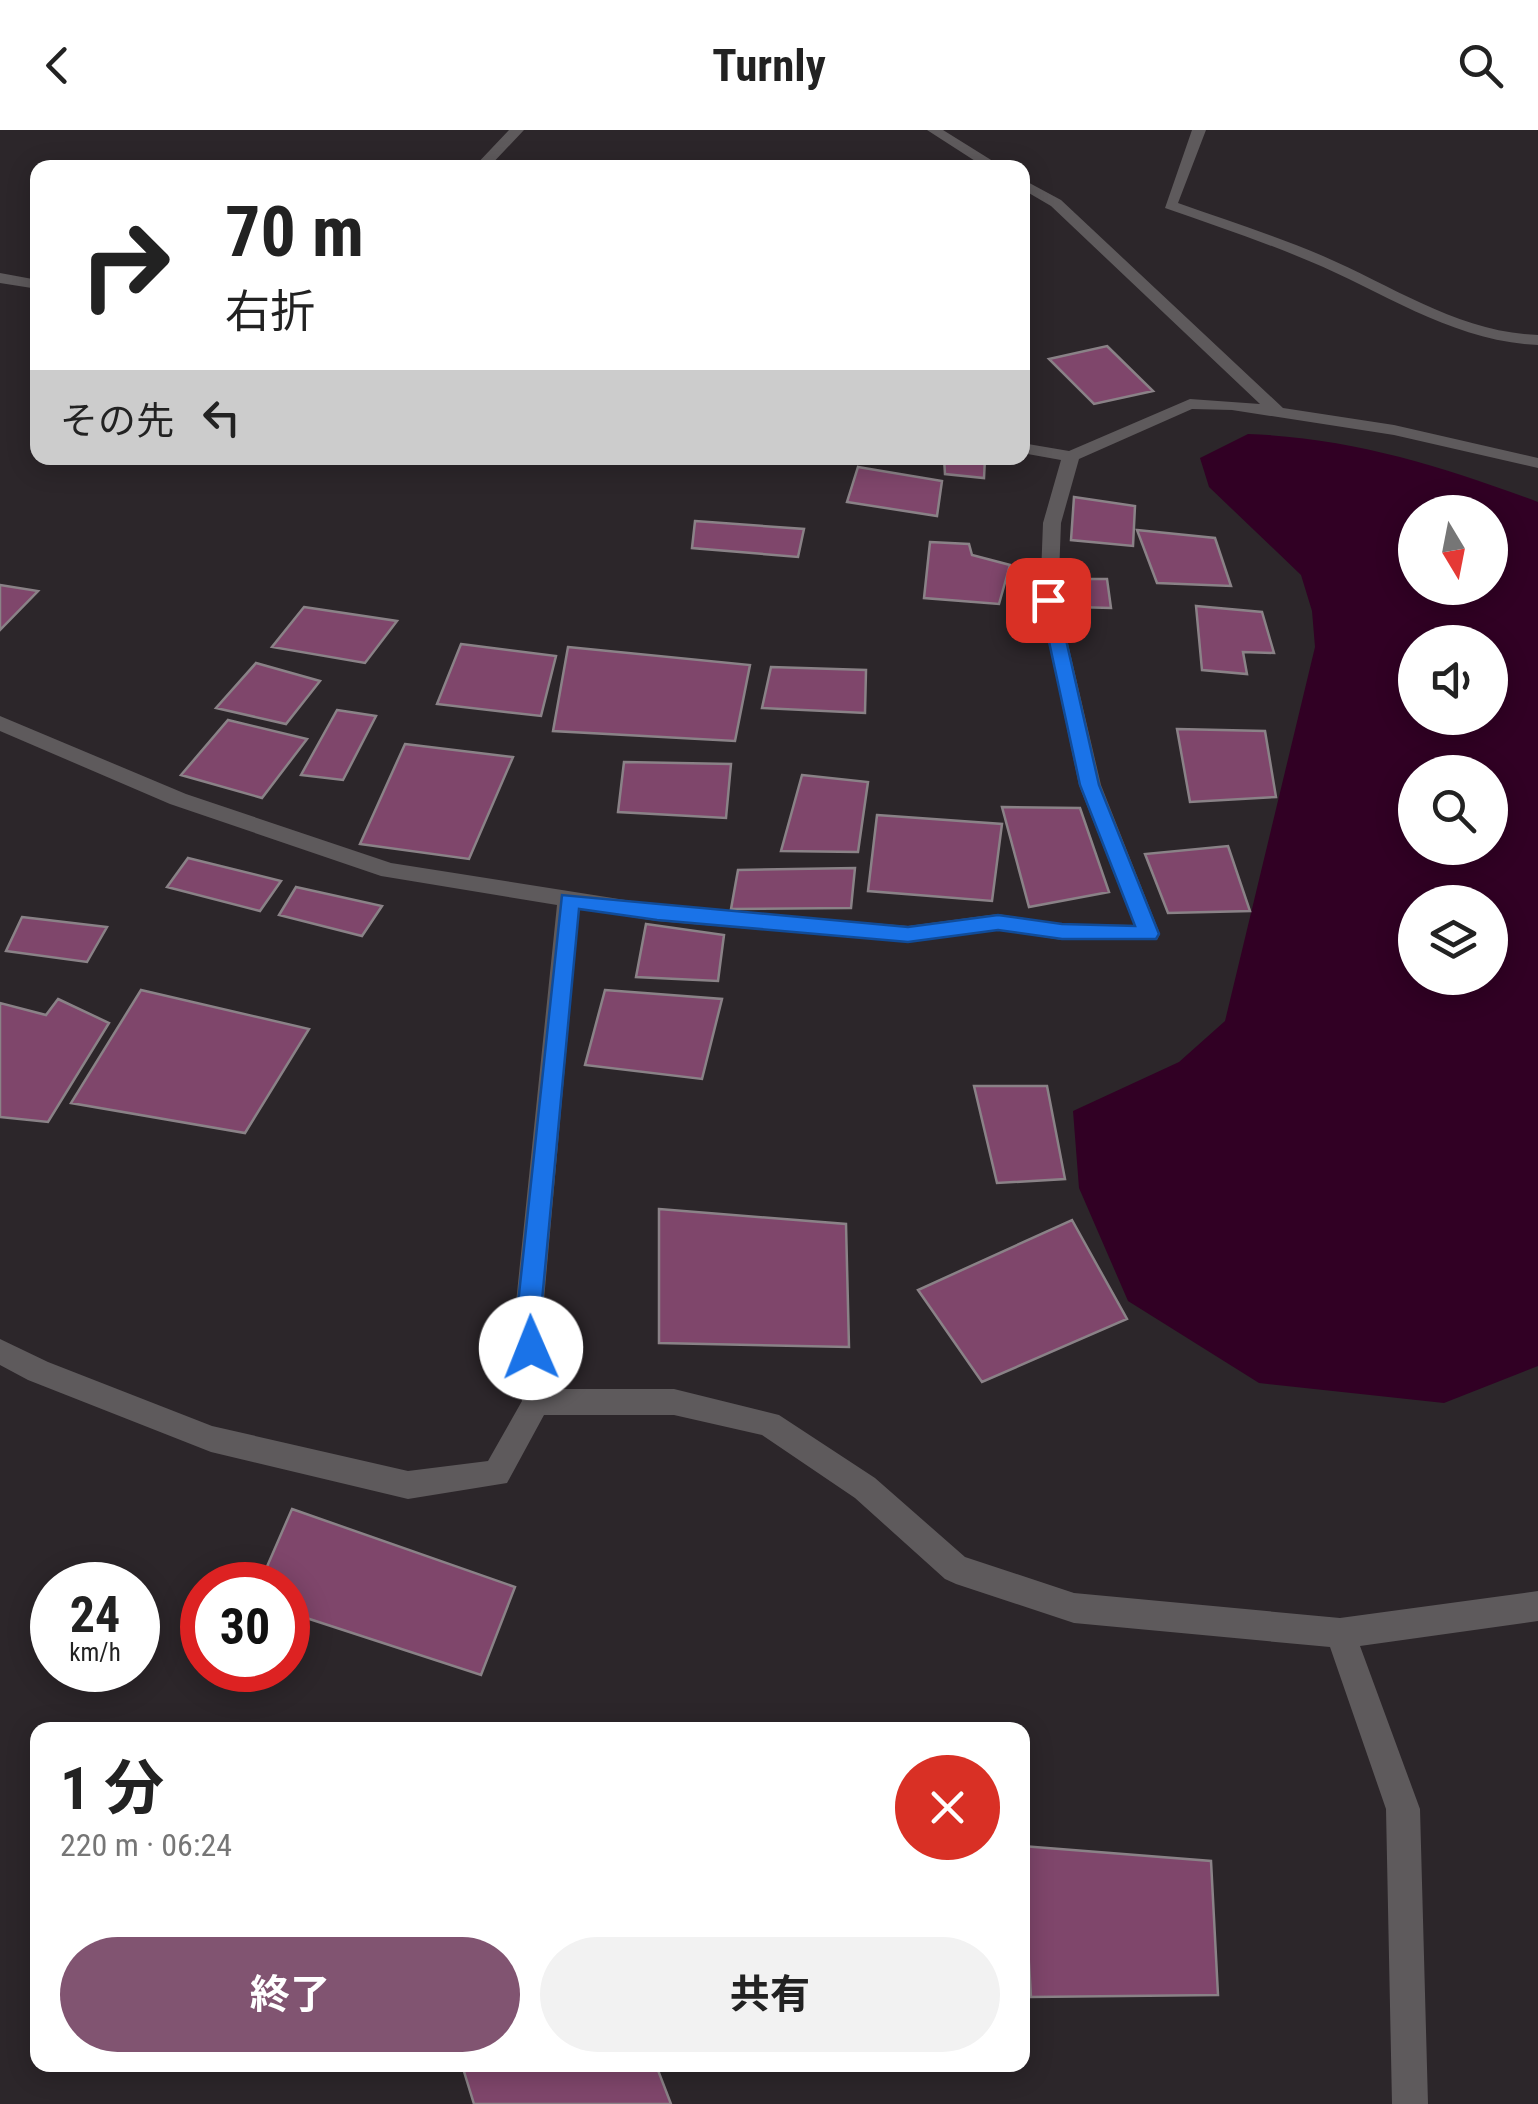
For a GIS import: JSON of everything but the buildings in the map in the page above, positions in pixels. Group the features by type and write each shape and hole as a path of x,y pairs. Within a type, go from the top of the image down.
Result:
{"street":[{"path":"488,160 516,130"},
{"path":"934,130 984,160"},
{"path":"1199,130 1170,204 1317,259 1470,329 1506,338 1538,340"},
{"path":"1030,188 1056,203 1278,410"},
{"path":"0,278 30,284"},
{"path":"1030,449 1071,456 1190,404 1278,410 1394,430 1538,463"},
{"path":"0,723 178,799 390,870 657,913 908,934 998,922 1062,932 1149,934 1090,785 1048,600 1052,524 1071,456"},
{"path":"0,1351 38,1371 210,1439 408,1485 497,1473 536,1402 528,1322 569,900"},
{"path":"536,1402 674,1402 769,1424 865,1488 956,1569 1074,1608 1340,1632 1538,1606"},
{"path":"1340,1632 1402,1808 1410,2104"}],"shaded area":[{"path":"1248,434 1324,441 1396,456 1538,502 1538,1366 1444,1403 1259,1383 1128,1301 1079,1188 1073,1111 1179,1062 1225,1021 1315,647 1312,611 1301,575 1209,487 1200,458"}],"route":[{"path":"531,1348 528,1322 569,900 657,913 908,934 998,922 1062,932 1149,934 1090,785 1048,600"}]}
